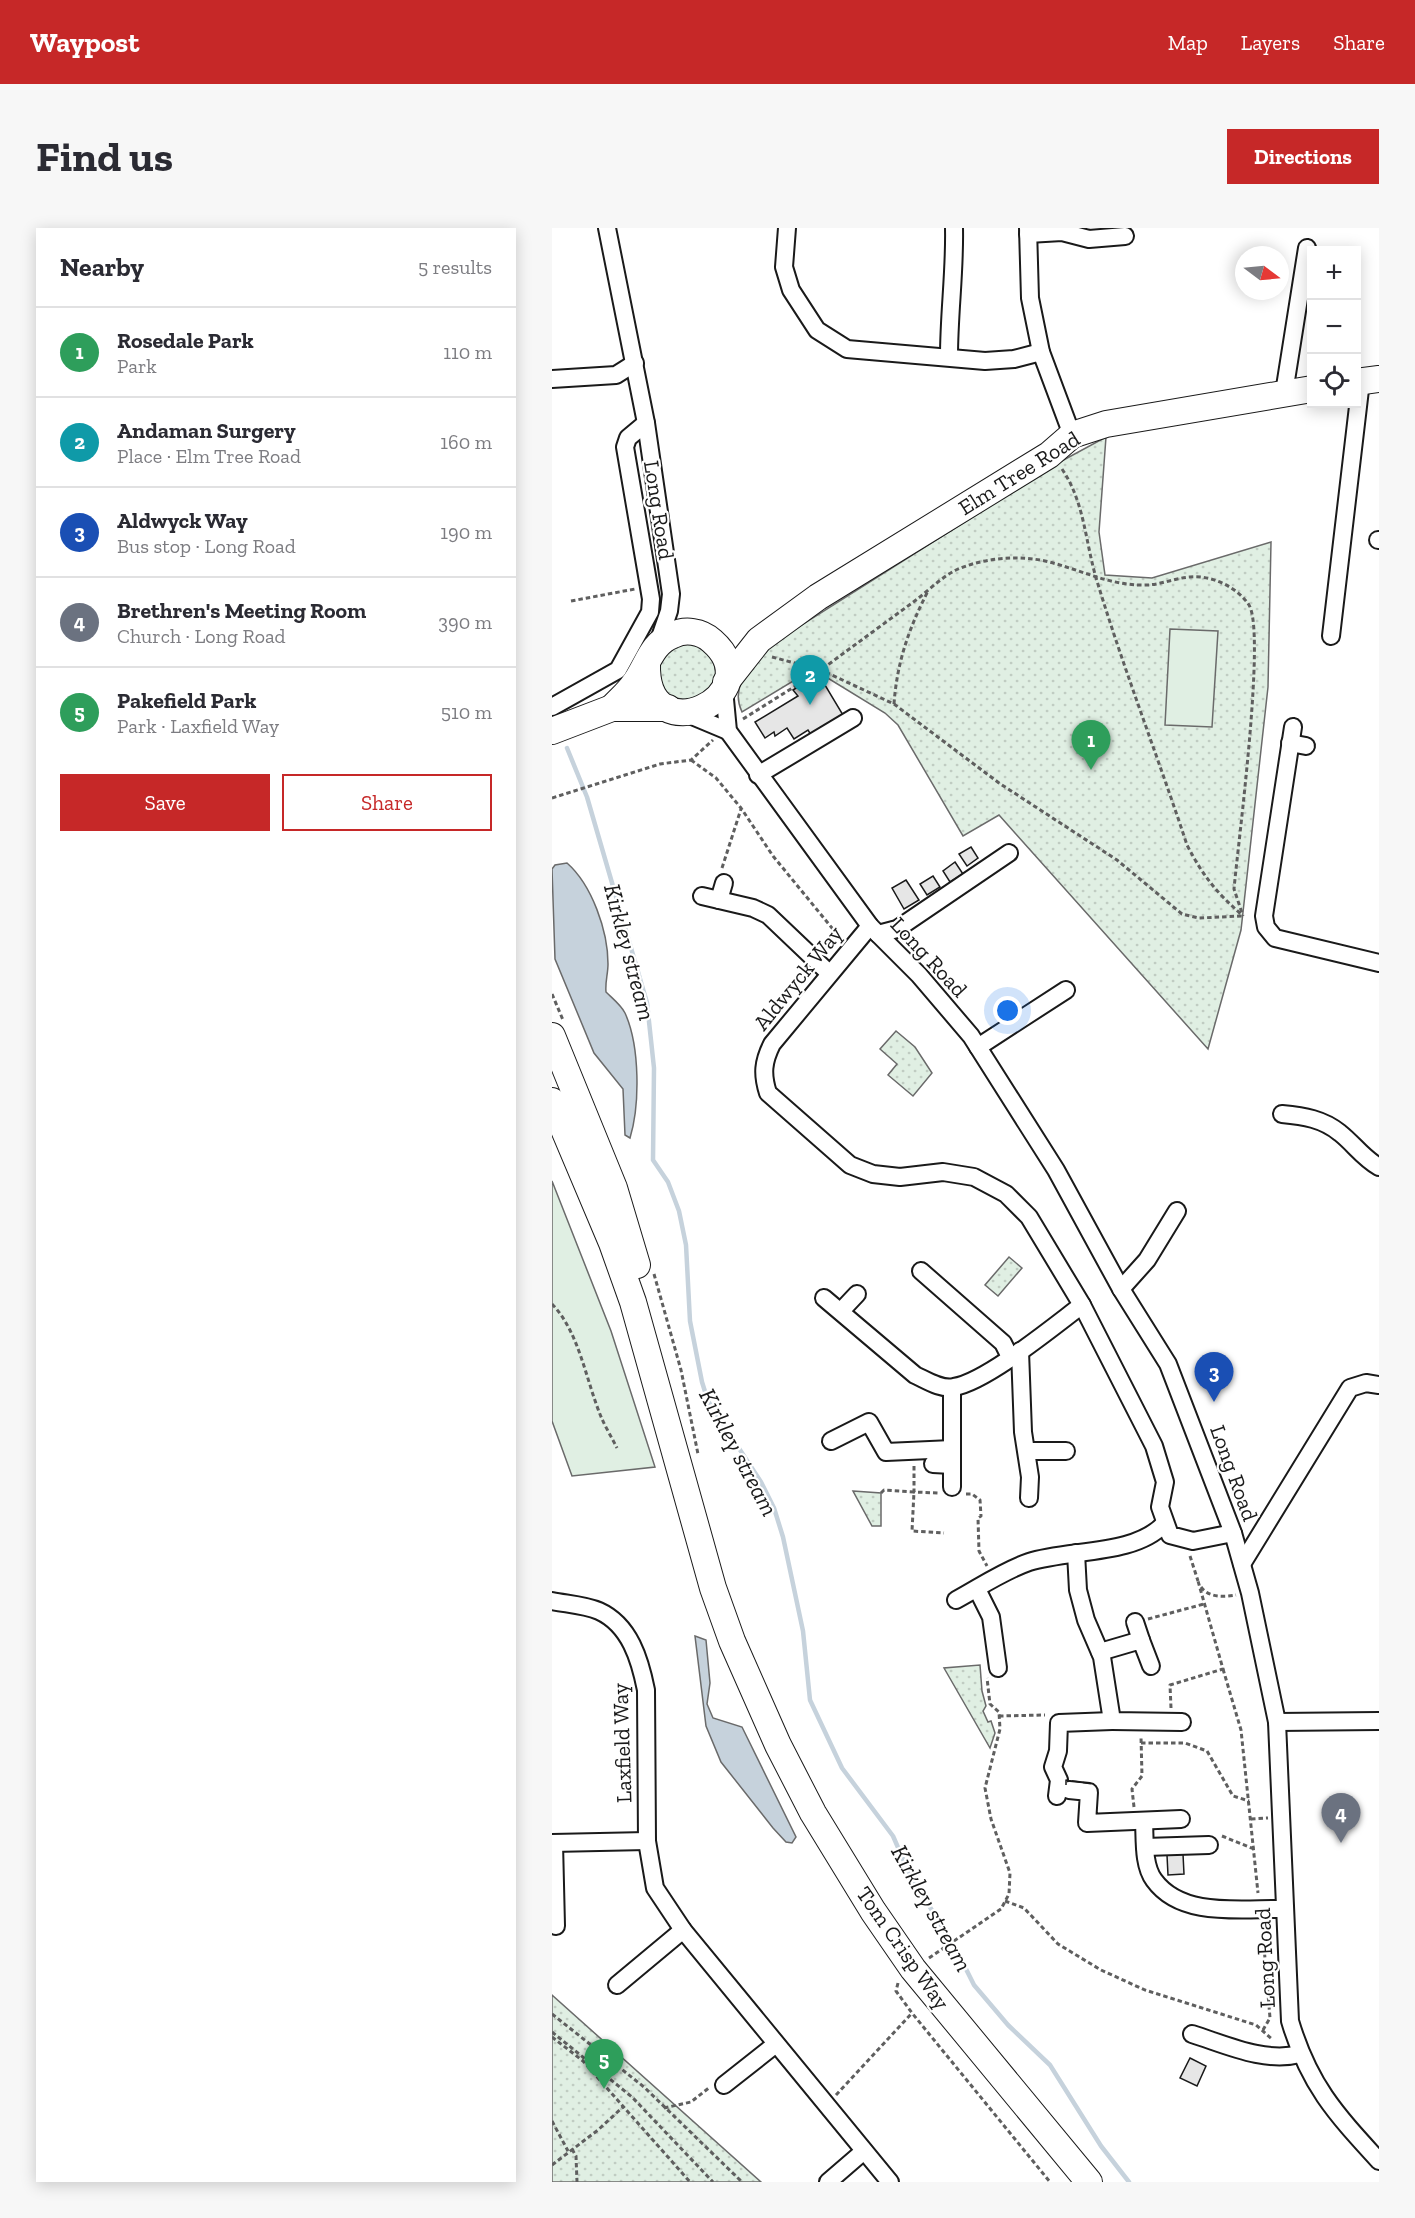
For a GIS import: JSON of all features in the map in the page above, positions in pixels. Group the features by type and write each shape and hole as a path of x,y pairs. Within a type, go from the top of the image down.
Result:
{"highway":[{"name":"Elm Tree Road","path":"725,685 759,640 818,597 1049,454 1072,435 1106,424 1307,390"},
{"path":"612,708 632,687 651,655 676,633 704,635 730,643 759,640"},
{"path":"552,731 612,708 676,710 708,707 725,685 724,657 704,635"},
{"path":"651,655 650,690 676,710"},
{"path":"558,1029 614,1188 665,1359 700,1517 755,1690"},
{"path":"552,1101 612,1243 633,1302 713,1588 732,1641 755,1690"},
{"name":"Tom Crisp Way","path":"755,1690 778,1745 813,1813 873,1911 920,1964 1089,2182"}],"street":[{"name":"Long Road","path":"607,228 646,423 671,594 678,609 704,635"},
{"path":"787,228 784,267 791,290 816,330 847,349 949,356 985,361 1014,359 1041,352"},
{"path":"949,356 950,313 955,265 954,228"},
{"path":"1072,435 1041,352 1030,298 1028,231 1062,232 1089,239 1125,236"},
{"path":"1284,393 1306,248"},
{"path":"552,379 616,375 635,363"},
{"path":"1331,636 1366,381"},
{"name":"Long Road","path":"552,707 618,670 650,612 648,586 625,447 628,438 646,423"},
{"name":"Long Road","path":"651,655 665,628 671,594"},
{"name":"Long Road","path":"725,685 728,731 758,775 874,930 919,975 978,1047 1056,1170 1121,1289 1168,1364 1233,1533 1250,1593 1277,1722 1290,2020 1294,2055 1333,2111 1379,2162"},
{"path":"676,710 728,731"},
{"path":"758,775 853,718"},
{"path":"1296,739 1265,920 1275,938 1379,963"},
{"path":"874,930 897,928 1009,853"},
{"path":"724,883 711,898 753,908 768,915 829,973"},
{"name":"Aldwyck Way","path":"874,930 850,949 772,1044 765,1059 763,1076 768,1093 850,1165 873,1174 900,1177 943,1172 974,1177 1006,1194 1029,1217 1082,1305 1154,1446 1165,1482 1160,1507 1164,1524"},
{"path":"978,1047 1066,990"},
{"path":"1282,1114 1322,1121 1341,1133 1360,1154 1379,1167"},
{"path":"1121,1289 1147,1260 1177,1211"},
{"path":"921,1270 1015,1354 1030,1477 1029,1498"},
{"path":"841,1311 857,1294"},
{"path":"824,1298 915,1375 933,1384 952,1388 969,1382 1015,1354 1082,1305"},
{"path":"1242,1564 1350,1388 1366,1383 1379,1385"},
{"path":"952,1388 952,1491"},
{"path":"831,1441 869,1422 886,1452 914,1450 952,1457"},
{"path":"1027,1451 1066,1450"},
{"path":"933,1464 952,1457"},
{"path":"956,1600 993,1578 1058,1554 1122,1546 1156,1532 1164,1524 1170,1535 1185,1540 1233,1533"},
{"path":"1076,1553 1078,1590 1086,1620 1100,1653 1112,1721"},
{"path":"977,1589 991,1617 998,1668"},
{"name":"Laxfield Way","path":"552,1600 598,1611 618,1624 631,1642 641,1666 646,1690 647,1841 655,1888 683,1930 890,2182"},
{"path":"1135,1622 1151,1666"},
{"path":"1100,1653 1141,1640"},
{"path":"1277,1722 1379,1721"},
{"path":"1176,1722 1059,1723 1058,1751 1053,1767 1063,1793 1089,1791 1087,1823 1181,1819"},
{"path":"1134,1821 1145,1847 1154,1880 1172,1896 1206,1908 1285,1909"},
{"path":"556,1926 553,1843 647,1841"},
{"path":"1145,1847 1209,1845"},
{"path":"617,1985 683,1930"},
{"path":"1192,2034 1263,2056 1294,2055"},
{"path":"724,2085 776,2044"},
{"path":"828,2182 864,2151"}],"path":[{"path":"1049,454 1058,462 1074,486 1096,579 1187,845 1203,877 1222,899 1243,916"},
{"path":"552,798 660,764 691,760 712,741 822,670 955,570 986,561 1018,558 1045,561 1096,579 1147,586 1191,577 1214,580 1234,589 1250,606 1254,631 1253,708 1234,889 1243,916"},
{"path":"572,601 648,586"},
{"path":"894,704 901,652 912,622 929,590"},
{"path":"759,640 772,657 822,670 894,704 999,783 1118,860 1182,914 1200,918 1243,916 1265,920"},
{"path":"691,760 716,778 741,808 772,856 850,949"},
{"path":"711,898 741,808"},
{"path":"552,994 558,1029"},
{"path":"652,1267 681,1370 700,1460"},
{"path":"552,1304 561,1313 570,1331 602,1419 617,1448"},
{"path":"914,1450 912,1531 944,1533"},
{"path":"881,1493 884,1490 952,1491 972,1494 980,1500 979,1551 993,1578"},
{"path":"1185,1540 1241,1730 1264,1929 1270,2018 1263,2031"},
{"path":"1198,1581 1203,1591 1220,1597 1250,1593"},
{"path":"1135,1622 1204,1604"},
{"path":"998,1668 986,1666 990,1704 999,1712 1000,1729 985,1788 991,1819 1010,1874 1009,1894 1001,1909 963,1933 899,1980 896,1991 1050,2182"},
{"path":"1176,1722 1170,1685 1223,1669"},
{"path":"1134,1821 1132,1789 1143,1776 1140,1722"},
{"path":"1141,1743 1185,1743 1208,1751 1233,1796 1249,1801"},
{"path":"1005,1901 1024,1908 1058,1944 1101,1970 1144,1990 1256,2025 1294,2055"},
{"path":"826,2105 912,2013"},
{"path":"552,2014 636,2080 742,2182"},
{"path":"552,2032 632,2097 713,2182"},
{"path":"552,2037 583,2061 690,2182"},
{"path":"664,2108 691,2102 717,2082 724,2085"},
{"path":"552,2165 598,2130 624,2106"},
{"path":"552,2121 576,2156 578,2182"}],"green space":[{"path":"1106,437 1099,532 1105,575 1152,578 1271,542 1268,687 1241,930 1208,1049 999,815 963,836 898,725 885,713 813,669 742,712 739,702 741,683 746,674 773,643 1058,463"},
{"path":"1170,629 1218,631 1212,727 1165,725"},
{"path":"687,641 713,654 717,683 695,702 667,696 656,669 662,655"},
{"path":"896,1031 915,1047 932,1073 913,1096 888,1075 897,1064 880,1049"},
{"path":"552,1181 611,1331 655,1467 572,1476 552,1421"},
{"path":"1009,1257 1022,1268 998,1296 985,1285"},
{"path":"853,1491 881,1493 881,1526 872,1526"},
{"path":"980,1665 986,1706 983,1711 988,1722 991,1721 995,1733 990,1748 944,1668"},
{"path":"552,1995 761,2182 552,2182"}],"shaded area":[{"path":"567,863 584,883 597,909 607,951 606,992 625,1013 634,1042 637,1093 630,1138 625,1135 623,1089 594,1053 555,959 552,869 555,865"},
{"path":"695,1636 706,1640 710,1683 707,1704 713,1718 742,1727 796,1837 792,1843 786,1842 773,1828 721,1762 706,1726"}],"building":[{"path":"813,677 817,683 822,680 843,715 811,735 808,730 794,739 787,728 775,736 774,732 765,738 755,722 798,696 793,690"},
{"path":"971,847 978,858 967,866 959,854"},
{"path":"955,862 963,874 950,882 943,871"},
{"path":"933,876 940,887 927,895 920,884"},
{"path":"906,880 919,900 904,909 892,888"},
{"path":"1183,1854 1184,1874 1168,1875 1167,1855"},
{"path":"1190,2058 1206,2066 1197,2086 1180,2078"}],"waterway":[{"name":"Kirkley stream","path":"567,748 587,797 647,1003 654,1068 653,1160 668,1182 679,1211 686,1245 690,1321 702,1382 708,1401 761,1482 774,1508 783,1537 803,1631 810,1700 842,1768 893,1836 910,1875 956,1949 974,1985 1008,2025 1050,2065 1101,2146 1129,2182"}],"fence":[{"path":"1066,1785 1066,1780 1093,1784"}],"place":[{"name":"Andaman Surgery","path":"810,705"},
{"name":"Rosedale Park","path":"1091,770"},
{"name":"Aldwyck Way","path":"1214,1402"},
{"name":"Brethren's Meeting Room","path":"1341,1843"},
{"name":"Pakefield Park","path":"604,2089"}]}
